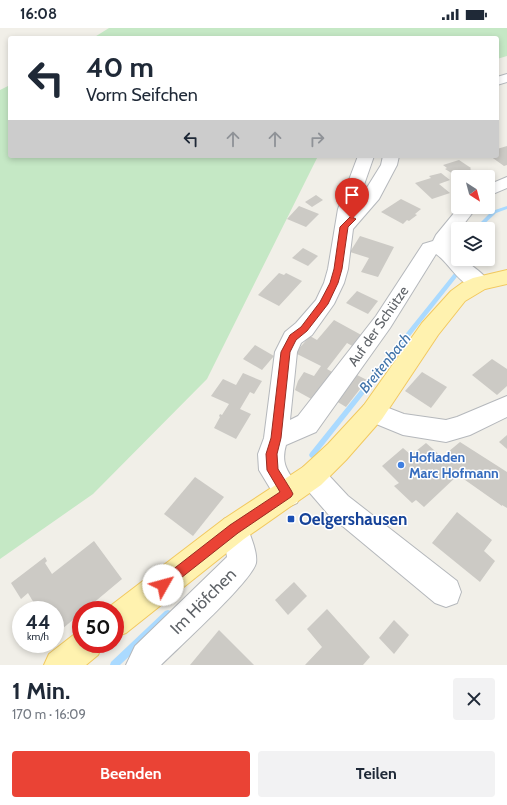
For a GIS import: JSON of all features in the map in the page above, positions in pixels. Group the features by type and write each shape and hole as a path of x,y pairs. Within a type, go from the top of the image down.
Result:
{"main road":[{"path":"124,615 234,529 288,494 312,476 337,452 373,412 430,328 458,296 469,288 480,283 507,277"},
{"path":"60,665 75,653"}],"street":[{"path":"288,494 272,470 272,454 276,438 286,352 293,338 315,317 324,304 334,283 340,262 347,209 365,158"},
{"path":"344,227 370,199 389,165 391,158"},
{"path":"495,188 507,182"},
{"path":"463,214 443,239 442,247 458,266 480,283"},
{"name":"Auf der Schütze","path":"276,438 307,424 383,322 430,248 442,247"},
{"path":"373,412 403,424 446,431 461,427 507,406"},
{"path":"312,476 338,504 446,592"},
{"name":"Im Höfchen","path":"142,665 146,658 224,582 242,562 238,539 234,529"}],"green space":[{"path":"109,28 507,28 507,56 499,58 499,36 96,36"},
{"path":"8,86 8,158 317,158 207,379 93,494 0,559 0,90"}],"building":[{"path":"507,146 507,165 504,166 493,158 499,158 499,148"},
{"path":"459,160 471,168 471,170 451,170 451,173 445,169 447,168 443,165"},
{"path":"441,173 450,180 439,184 450,193 432,199 415,183 431,178 429,176"},
{"path":"316,195 323,200 312,207 305,202"},
{"path":"401,199 421,209 415,214 417,215 409,221 407,220 403,224 381,212"},
{"path":"299,206 319,214 306,227 287,219"},
{"path":"360,236 394,247 378,277 361,272 369,258 350,252"},
{"path":"303,248 318,256 308,266 292,258"},
{"path":"279,273 284,275 286,273 302,281 279,306 258,295"},
{"path":"357,291 378,301 368,314 346,303"},
{"path":"334,320 365,337 356,348 347,343 327,369 334,373 315,401 295,390 298,381 304,372 314,376 321,366 295,353 310,336 317,340"},
{"path":"255,345 274,356 262,370 243,359"},
{"path":"492,359 507,369 507,386 497,395 472,375"},
{"path":"422,372 447,387 431,408 405,391"},
{"path":"243,373 262,381 254,394 250,392 240,409 251,414 236,439 214,428 220,414 222,415 229,404 211,396 223,379 236,385"},
{"path":"357,375 367,380 346,407 336,401"},
{"path":"507,435 507,449 499,442"},
{"path":"460,442 507,472 507,508 458,475 424,507 416,500 412,503 394,486 399,483 382,466 403,448 411,455 426,443 442,457"},
{"path":"195,477 224,497 193,536 164,514"},
{"path":"457,512 492,540 484,551 495,561 480,582 432,543"},
{"path":"94,541 122,579 96,601 72,601 72,621 64,627 64,601 33,601 28,593 21,599 11,583 45,557 47,561 45,563 52,574"},
{"path":"294,582 307,596 288,615 275,600"},
{"path":"327,609 370,657 363,665 305,665 322,647 307,629"},
{"path":"394,620 409,635 394,654 379,638"},
{"path":"219,630 254,665 190,665"}],"waterway":[{"name":"Breitenbach","path":"483,222 494,212 507,207"},
{"name":"Breitenbach","path":"312,455 458,272"},
{"name":"Breitenbach","path":"114,665 168,614"}],"place":[{"name":"Hofladen Marc Hofmann","path":"401,465"},
{"name":"Oelgershausen","path":"291,519"}],"route":[{"path":"163,585 234,529 288,494 272,470 272,454 276,438 286,352 293,338 315,317 324,304 334,283 338,269 344,227 352,219"}]}
